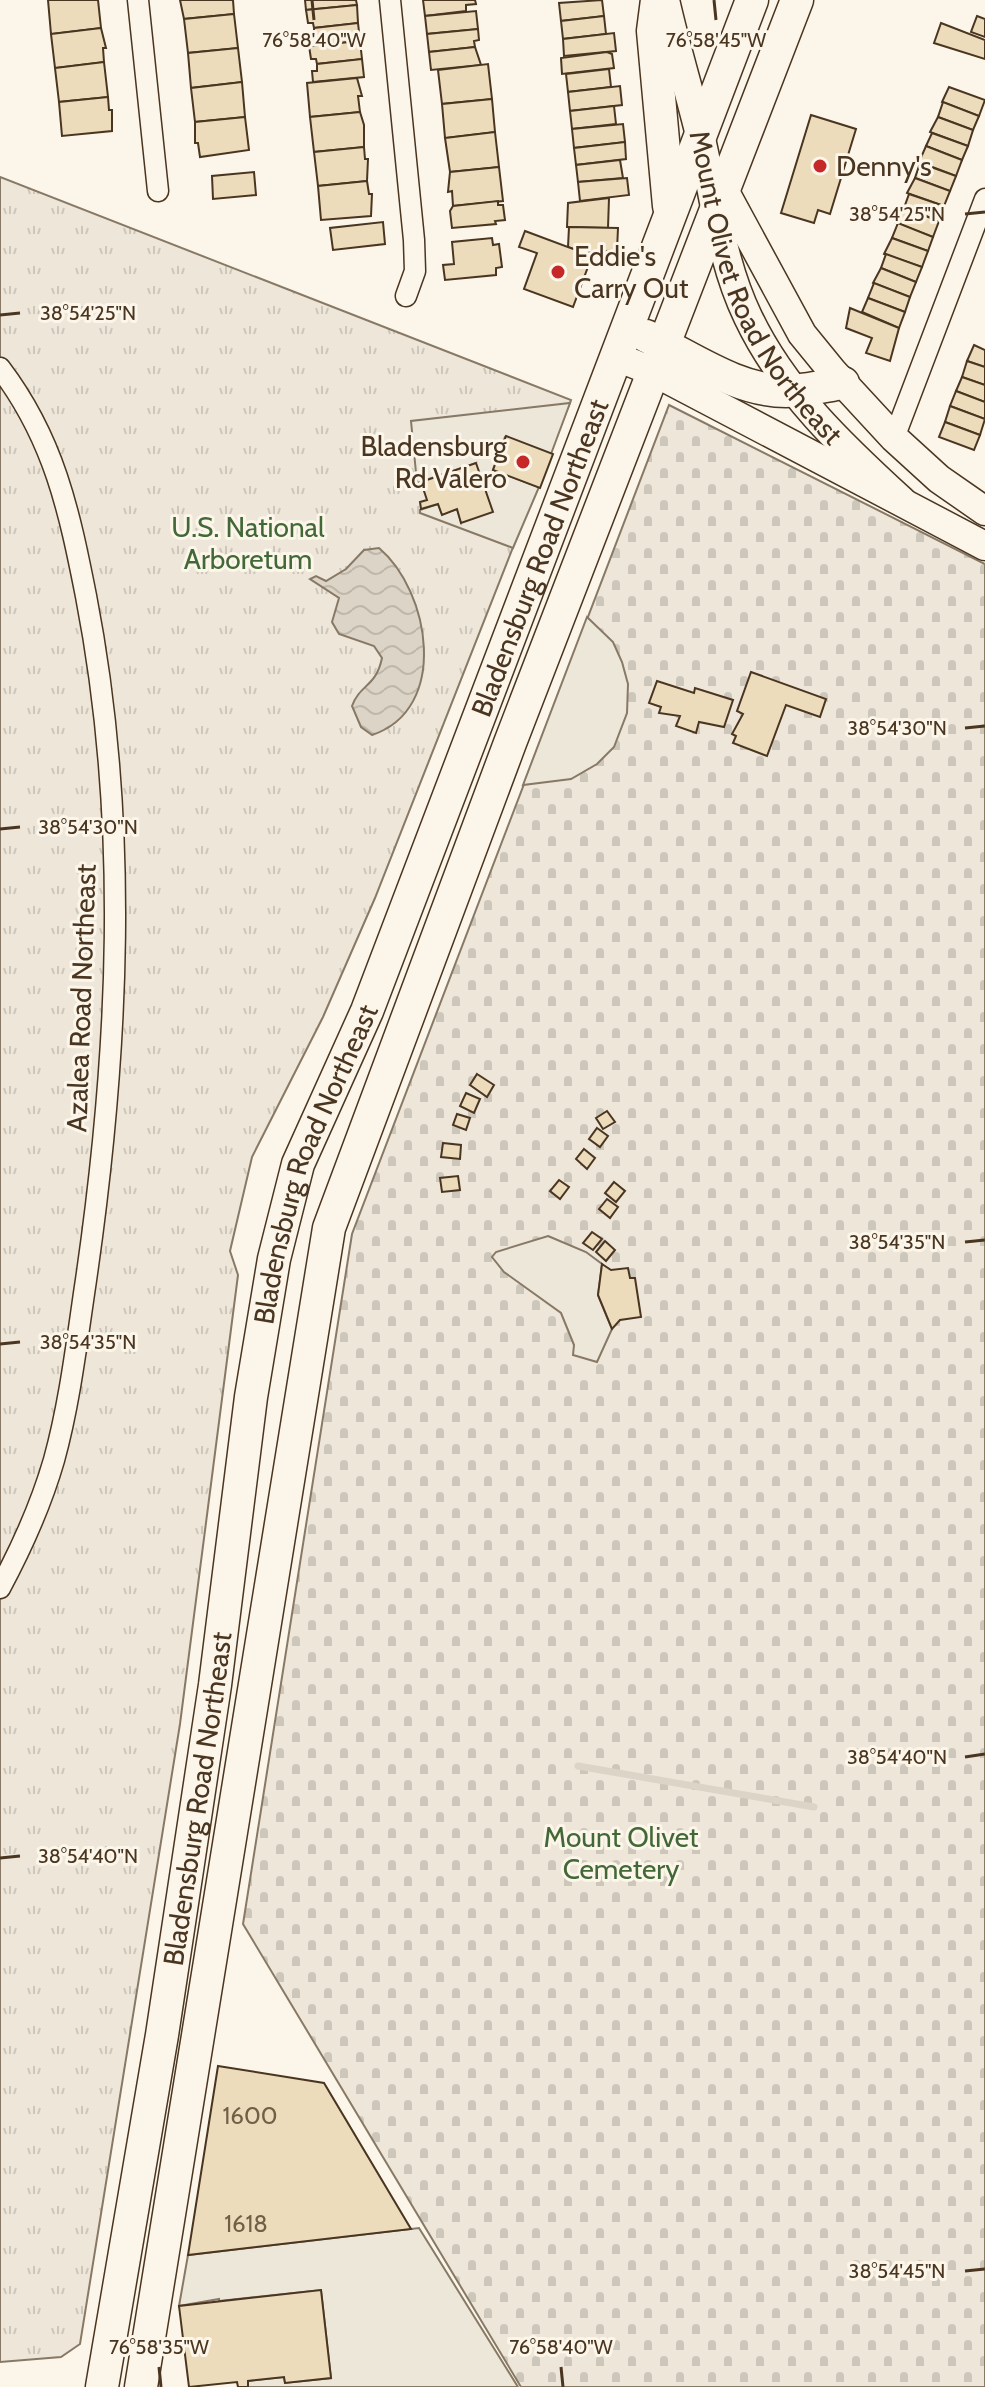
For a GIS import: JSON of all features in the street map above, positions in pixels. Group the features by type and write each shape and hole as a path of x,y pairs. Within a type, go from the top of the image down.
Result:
{"main road":[{"path":"657,0 653,31 670,213"},
{"name":"Mount Olivet Road Northeast","path":"665,0 720,205 731,274 748,317 794,390 841,446 902,501"},
{"name":"Bladensburg Road Northeast","path":"102,2387 162,2035 215,1685 251,1397 282,1216 298,1164 367,1011 752,0"},
{"name":"Bladensburg Road Northeast","path":"141,2387 329,1228 510,743 797,0"},
{"name":"Mount Olivet Road Northeast","path":"720,205 802,334 843,383 894,438 939,479 985,511"},
{"path":"623,343 660,358 763,389 794,390 843,383"},
{"name":"Mount Olivet Road Northeast","path":"660,358 902,501 985,546"},
{"path":"511,634 547,649"},
{"path":"475,728 510,743"},
{"path":"162,2035 198,2040"}],"street":[{"path":"138,0 158,191"},
{"path":"390,0 414,240 415,271 406,296"},
{"path":"894,438 985,199"},
{"name":"Azalea Road Northeast","path":"0,368 29,409 47,444 78,557 110,755 116,905 106,1122 71,1376 51,1469 31,1523 0,1588"}],"green space":[{"name":"U.S. National Arboretum","path":"0,177 571,400 375,898 323,1017 252,1157 230,1251 238,1275 180,1724 80,2344 61,2357 0,2362"},
{"name":"Mount Olivet Cemetery","path":"669,405 985,564 985,2387 521,2387 243,1924 352,1234"}],"shaded area":[{"path":"570,403 551,454 505,437 493,470 539,487 513,548 420,513 420,510 438,504 442,514 457,509 461,522 476,463 417,483 411,421"},
{"path":"587,617 613,642 622,662 628,684 627,713 614,747 597,764 571,779 523,785"},
{"path":"548,1236 586,1252 602,1264 598,1295 612,1329 597,1362 573,1355 574,1345 561,1313 504,1272 492,1257 496,1252"},
{"path":"419,2228 518,2387 248,2387 248,2381 284,2377 285,2383 331,2378 321,2290 219,2299 179,2306 188,2255"}],"water":[{"path":"379,548 397,567 410,592 420,619 424,648 422,676 413,701 397,721 372,735 361,727 352,706 359,693 376,675 382,658 374,646 339,634 332,622 339,598 310,579 316,576 326,581 346,569 364,550"}],"building":[{"path":"48,0 98,0 101,28 51,34"},
{"path":"180,0 233,0 234,14 184,19"},
{"path":"305,0 356,0 357,5 306,10"},
{"path":"423,0 475,0 476,4 466,5 466,11 425,16"},
{"path":"602,0 604,16 561,21 559,3"},
{"path":"357,5 358,23 314,28 313,23 308,23 306,10"},
{"path":"476,11 478,29 427,34 425,16"},
{"path":"234,14 238,48 188,53 184,19"},
{"path":"604,16 606,34 563,39 561,21"},
{"path":"977,16 985,19 985,37 971,32"},
{"path":"358,23 360,41 309,46 308,35 314,35 314,28"},
{"path":"941,23 985,40 985,59 934,43"},
{"path":"101,28 106,48 103,48 104,62 55,68 51,34"},
{"path":"478,29 479,40 474,41 475,47 429,52 427,34"},
{"path":"614,33 616,51 564,56 563,39"},
{"path":"360,41 362,59 317,64 316,59 311,59 309,46"},
{"path":"475,47 481,65 431,70 429,52"},
{"path":"238,48 242,82 191,88 188,53"},
{"path":"612,54 614,68 562,74 561,58"},
{"path":"362,59 364,77 313,82 312,71 317,71 317,64"},
{"path":"104,62 108,97 59,102 55,68"},
{"path":"488,64 492,99 442,104 438,70"},
{"path":"609,69 611,87 568,92 566,74"},
{"path":"357,78 362,96 358,96 360,112 310,117 307,83"},
{"path":"242,82 245,117 195,122 191,88"},
{"path":"620,86 622,105 570,111 568,92"},
{"path":"949,87 985,100 979,116 942,102"},
{"path":"108,97 109,110 112,110 112,131 62,136 59,102"},
{"path":"492,99 495,132 445,138 442,104"},
{"path":"943,102 979,116 973,130 938,117"},
{"path":"614,106 616,124 572,129 570,111"},
{"path":"360,112 364,125 364,147 314,152 310,117"},
{"path":"811,115 856,129 830,214 818,210 814,223 781,213"},
{"path":"245,117 249,150 200,157 198,143 195,143 195,122"},
{"path":"938,117 973,130 968,146 930,132"},
{"path":"623,124 625,142 574,148 572,129"},
{"path":"495,132 499,167 450,172 445,138"},
{"path":"932,133 968,146 962,160 926,146"},
{"path":"625,142 626,159 576,165 574,148"},
{"path":"926,146 962,160 956,176 919,162"},
{"path":"364,147 365,159 368,159 367,181 318,186 314,152"},
{"path":"620,160 623,178 578,182 576,165"},
{"path":"920,163 956,176 950,191 915,178"},
{"path":"499,167 503,201 453,206 452,191 448,192 450,172"},
{"path":"254,172 256,195 213,199 212,176"},
{"path":"627,178 629,195 580,201 578,182"},
{"path":"915,178 950,191 944,206 907,193"},
{"path":"367,181 369,194 372,194 371,216 321,220 318,186"},
{"path":"909,194 944,206 939,221 904,208"},
{"path":"609,198 608,228 567,227 568,203"},
{"path":"498,201 498,205 503,205 505,220 495,221 496,224 452,228 450,211 453,206"},
{"path":"904,208 939,221 933,237 896,223"},
{"path":"383,222 385,244 333,250 330,228"},
{"path":"898,223 933,237 928,251 892,238"},
{"path":"569,227 618,228 617,250 585,253 568,247"},
{"name":"Eddie's Carry Out","path":"525,231 592,256 573,307 524,289 537,253 519,247"},
{"path":"492,238 493,245 499,244 502,267 496,268 496,275 445,280 443,265 454,264 452,242"},
{"path":"892,238 928,251 922,267 884,254"},
{"path":"886,254 922,267 916,282 881,268"},
{"path":"881,268 916,282 910,297 873,283"},
{"path":"874,283 910,297 905,312 868,298"},
{"path":"868,298 905,312 899,328 862,312"},
{"path":"850,308 899,328 890,361 866,353 872,338 846,328"},
{"path":"974,345 985,350 985,367 967,361"},
{"path":"967,361 985,367 985,385 962,377"},
{"path":"962,377 985,385 985,402 956,391"},
{"path":"956,391 985,402 985,419 950,406"},
{"path":"950,406 985,419 980,435 945,422"},
{"path":"945,422 980,435 974,450 939,437"},
{"name":"Bladensburg Rd Valero","path":"506,436 553,454 540,488 493,470"},
{"path":"476,463 493,512 461,523 457,509 442,515 438,504 421,509 420,502 427,500 421,482"},
{"path":"751,672 826,699 820,717 786,705 767,756 733,743 736,736 732,734 743,714 737,711"},
{"path":"657,681 694,693 695,688 733,700 724,727 699,722 696,733 676,726 680,716 659,713 661,707 649,703"},
{"path":"477,1074 494,1085 487,1097 470,1085"},
{"path":"466,1093 480,1099 474,1113 460,1106"},
{"path":"607,1111 615,1122 603,1129 596,1118"},
{"path":"457,1114 470,1118 466,1130 453,1125"},
{"path":"597,1128 608,1136 600,1147 589,1139"},
{"path":"443,1143 461,1145 460,1159 441,1157"},
{"path":"584,1149 595,1158 587,1169 576,1159"},
{"path":"458,1176 460,1190 442,1192 440,1178"},
{"path":"559,1180 569,1187 560,1199 550,1191"},
{"path":"614,1182 625,1191 616,1202 605,1193"},
{"path":"607,1199 618,1207 610,1218 599,1209"},
{"path":"592,1232 602,1239 593,1250 583,1243"},
{"path":"605,1241 615,1250 606,1261 596,1252"},
{"path":"602,1264 611,1270 628,1268 630,1278 635,1278 641,1317 620,1320 612,1329 598,1295"},
{"path":"218,2066 324,2083 411,2229 188,2255"},
{"path":"321,2290 331,2378 285,2383 284,2377 248,2381 248,2387 238,2387 237,2382 189,2387 179,2306"}],"waterway":[{"path":"578,1766 814,1807"}],"place":[{"name":"Denny's","path":"820,166"},
{"name":"Eddie's Carry Out","path":"558,272"},
{"name":"Bladensburg Rd Valero","path":"523,462"}]}
